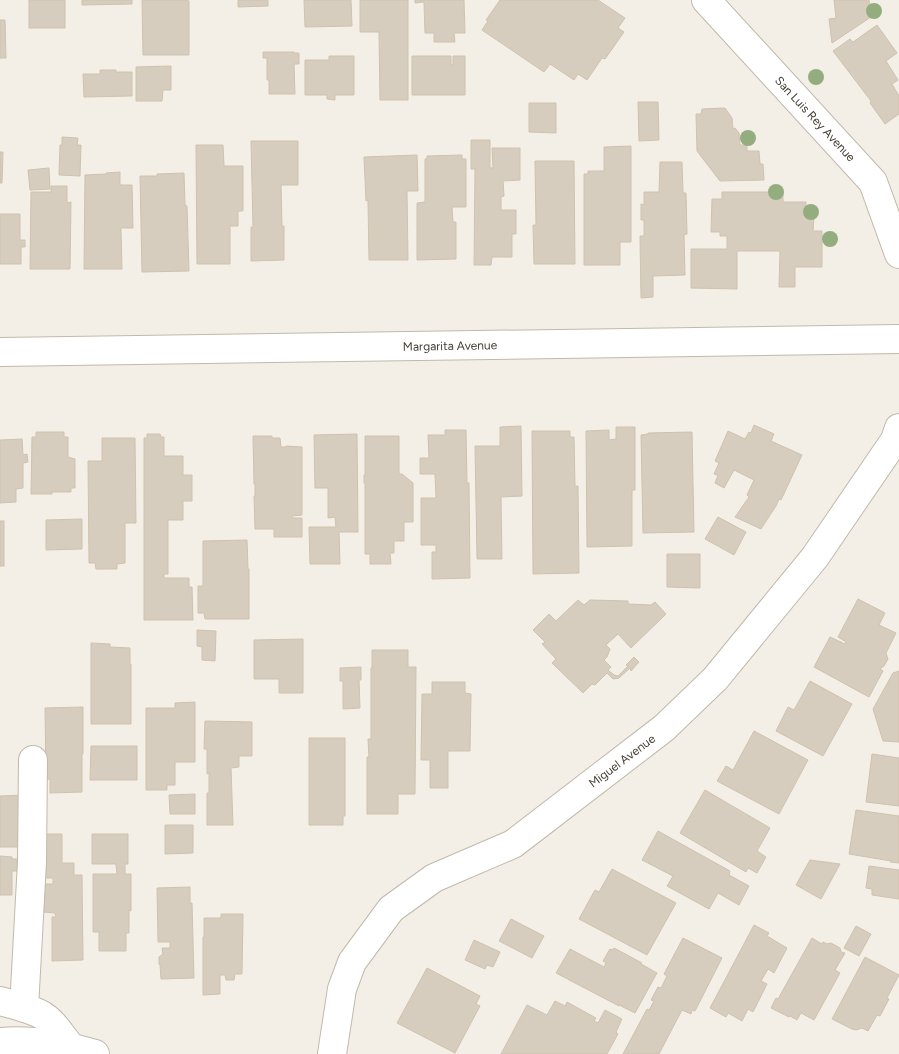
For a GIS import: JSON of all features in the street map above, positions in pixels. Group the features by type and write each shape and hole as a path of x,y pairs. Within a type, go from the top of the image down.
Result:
{"street":[{"name":"San Luis Rey Avenue","path":"706,0 873,182 899,254"},
{"name":"Margarita Avenue","path":"0,352 899,339"},
{"name":"Miguel Avenue","path":"332,1054 342,989 352,962 391,909 434,878 513,844 664,728 715,679 815,558 895,440 899,428"},
{"path":"33,760 32,862 12,1004 42,1015 83,1050"},
{"path":"0,1042 36,1042 83,1050"}],"building":[{"path":"29,0 65,0 65,28 29,28"},
{"path":"82,0 132,0 132,4 82,5"},
{"path":"142,0 189,1 189,55 143,55"},
{"path":"238,0 268,0 268,6 238,7"},
{"path":"304,0 351,0 352,26 305,27"},
{"path":"360,0 408,0 408,100 380,100 379,32 360,32"},
{"path":"415,0 464,0 465,33 454,33 455,42 434,42 434,33 425,33 424,2 415,3"},
{"path":"500,0 598,0 625,18 618,28 624,32 605,59 602,58 587,80 578,74 574,80 550,64 544,72 482,30 488,21 486,20"},
{"path":"834,0 869,0 871,17 832,43 829,19 836,18"},
{"path":"0,20 5,20 6,58 0,58"},
{"path":"877,25 897,53 886,61 898,80 892,84 899,96 899,114 885,124 870,103 871,101 833,51 850,39 853,42"},
{"path":"263,52 299,53 299,64 294,64 295,94 269,94 267,58 263,58"},
{"path":"329,56 354,56 354,95 335,95 335,100 327,99 327,95 305,95 305,60 329,60"},
{"path":"412,56 451,56 451,65 453,65 453,56 465,56 465,95 412,95"},
{"path":"171,66 171,90 163,90 162,101 136,101 136,67"},
{"path":"100,70 132,72 132,96 84,97 83,74 100,74"},
{"path":"638,102 658,102 659,140 639,141"},
{"path":"529,103 556,103 556,133 529,132"},
{"path":"725,108 732,118 733,129 735,128 739,133 740,145 747,145 747,151 759,151 760,164 763,164 764,180 720,181 697,151 696,114 701,114 702,109"},
{"path":"62,137 78,138 77,145 81,145 80,176 59,175"},
{"path":"471,140 490,140 490,168 493,168 492,148 520,148 520,180 503,181 504,196 501,197 501,210 516,210 516,234 512,234 512,257 492,257 491,265 474,265 475,169 471,169"},
{"path":"251,141 298,141 298,185 281,185 284,260 251,261 251,227 253,227"},
{"path":"196,145 223,145 224,166 243,166 243,211 238,211 238,226 230,226 230,264 197,264"},
{"path":"631,146 631,242 620,242 620,265 584,265 584,174 588,174 588,171 604,171 604,147"},
{"path":"0,152 3,152 2,183 0,183"},
{"path":"417,155 418,191 407,191 408,260 369,260 368,200 366,201 364,157"},
{"path":"462,155 462,159 466,159 466,207 452,207 453,222 456,222 456,259 417,260 417,203 425,202 425,159 427,159 427,156"},
{"path":"535,161 574,161 575,264 534,264 533,225 536,225"},
{"path":"660,162 682,162 683,193 686,193 685,275 653,276 653,297 641,298 640,236 644,236 644,220 641,220 641,204 644,205 644,192 659,192"},
{"path":"49,168 50,189 30,190 28,170"},
{"path":"120,172 120,185 132,185 133,228 121,228 122,269 84,269 85,175"},
{"path":"184,173 189,271 142,272 140,176"},
{"path":"51,186 67,186 67,203 71,202 70,269 30,269 31,192 51,192"},
{"path":"722,192 783,192 783,202 806,202 806,216 814,216 813,231 822,231 822,267 795,267 795,287 779,287 780,251 737,251 737,289 691,288 691,249 727,249 727,236 720,236 720,232 711,232 712,199 722,199"},
{"path":"0,214 20,214 20,240 25,240 25,247 21,247 21,264 0,264"},
{"path":"754,425 774,434 771,441 802,455 781,500 779,499 761,529 735,517 749,497 747,495 754,480 734,470 724,488 715,483 718,475 714,474 719,463 715,461 728,431 745,439 749,432 751,433"},
{"path":"521,426 522,496 501,497 502,559 477,559 475,446 500,446 500,427"},
{"path":"616,427 635,427 635,490 632,490 632,546 587,547 586,431 609,430 609,440 616,439"},
{"path":"445,430 466,430 467,483 469,483 470,578 432,579 432,552 436,552 436,545 421,545 421,498 436,498 435,474 420,474 420,458 429,458 428,435 445,435"},
{"path":"532,431 570,431 570,437 574,437 575,486 578,486 579,573 533,574"},
{"path":"36,432 64,432 64,437 68,437 68,457 75,459 75,488 71,488 71,492 31,494 32,437 36,437"},
{"path":"692,432 694,532 643,533 641,435 648,433"},
{"path":"147,434 160,434 161,437 164,437 164,456 183,456 183,475 192,475 192,501 183,501 183,520 168,520 168,574 164,574 164,578 189,578 189,587 192,587 193,620 144,620 144,438 147,438"},
{"path":"357,434 358,532 339,532 340,564 310,564 309,527 336,527 335,517 328,518 328,488 315,488 314,435"},
{"path":"253,436 280,438 281,447 302,447 302,515 292,516 292,518 302,518 302,537 274,537 274,529 255,529"},
{"path":"365,436 399,436 399,474 402,474 413,483 413,522 404,522 404,541 394,541 394,553 390,553 391,564 370,564 370,554 365,554"},
{"path":"102,438 135,438 136,523 125,523 125,563 117,564 117,569 96,569 95,563 89,563 88,461 102,461"},
{"path":"22,439 23,455 27,454 28,462 23,463 23,488 16,489 16,502 0,503 0,440"},
{"path":"718,517 746,532 734,555 705,539"},
{"path":"82,519 82,549 46,550 46,520"},
{"path":"0,521 4,521 4,566 0,566"},
{"path":"247,540 249,619 205,619 204,613 198,613 198,586 203,586 203,541"},
{"path":"667,554 700,554 700,588 667,587"},
{"path":"858,599 885,613 879,625 896,633 886,653 888,659 880,669 883,671 869,697 814,667 830,637 845,644 846,642 838,637"},
{"path":"578,600 584,605 590,600 628,601 628,604 651,605 655,602 666,614 631,648 618,634 606,645 610,649 604,660 611,667 608,670 614,675 618,676 634,657 639,662 631,671 630,668 619,678 613,679 607,673 595,685 592,684 583,693 552,663 556,659 542,644 545,642 533,630 549,614 556,621"},
{"path":"197,630 216,631 215,661 202,660 202,647 197,646"},
{"path":"303,639 303,693 279,693 279,679 254,679 254,640"},
{"path":"91,643 110,644 110,647 130,648 131,724 91,724"},
{"path":"372,650 408,650 408,667 416,667 415,794 398,794 398,814 367,814 367,757 369,757 368,739 371,739"},
{"path":"361,667 361,680 359,680 360,708 343,709 343,681 340,681 340,668"},
{"path":"899,671 899,742 883,741 873,709 893,673"},
{"path":"810,681 852,704 823,756 776,731 788,707 794,710"},
{"path":"432,682 465,682 465,693 471,694 470,751 448,751 448,788 430,788 430,760 421,760 422,694 432,694"},
{"path":"195,702 195,762 175,762 175,785 167,785 167,790 146,790 146,708 175,708 175,703"},
{"path":"83,707 82,792 50,793 50,779 46,779 45,708"},
{"path":"205,721 252,722 252,756 239,756 239,767 231,768 233,825 207,825 209,773 207,774 207,749 204,749"},
{"path":"754,731 808,760 779,814 717,781 726,766 733,770"},
{"path":"309,738 345,738 345,816 343,816 343,825 309,825"},
{"path":"91,746 137,746 137,780 90,780"},
{"path":"872,754 899,758 899,806 866,802"},
{"path":"705,790 770,828 757,851 766,857 757,873 748,868 746,872 680,833"},
{"path":"195,794 195,814 170,814 169,795"},
{"path":"24,795 23,847 0,847 0,796"},
{"path":"856,810 899,816 899,863 849,854"},
{"path":"165,825 193,825 193,853 165,854"},
{"path":"658,831 730,871 729,875 749,886 739,905 718,893 709,909 667,886 673,876 642,860"},
{"path":"42,834 62,834 62,863 74,863 74,875 82,875 83,960 52,961 52,917 56,917 55,913 43,912 43,884 53,884 53,878 42,878"},
{"path":"92,834 128,834 128,864 125,864 125,874 131,874 131,911 129,910 129,933 126,933 126,951 99,951 99,932 93,932 93,874 117,874 116,864 92,864"},
{"path":"0,856 20,859 19,871 12,871 12,895 0,895"},
{"path":"810,860 840,864 821,899 796,885"},
{"path":"869,866 899,870 899,899 872,895 872,889 866,888"},
{"path":"612,869 676,903 647,955 579,919 595,890 599,892"},
{"path":"190,887 194,978 161,979 159,957 163,954 162,948 170,948 170,942 158,942 157,888"},
{"path":"221,914 243,914 242,974 235,974 234,980 226,980 225,975 220,975 220,994 203,995 204,918 221,918"},
{"path":"511,919 544,936 532,958 499,941"},
{"path":"754,925 769,933 767,936 787,948 774,973 768,969 761,981 767,984 753,1012 748,1009 742,1021 728,1013 726,1017 710,1008"},
{"path":"856,926 871,934 859,956 844,948"},
{"path":"683,938 722,958 695,1011 692,1010 691,1014 682,1010 659,1054 623,1054 647,1009 649,1010 654,1001 651,1000 658,987 661,988 667,976 664,974"},
{"path":"812,938 822,944 823,942 831,943 840,948 841,952 845,953 835,970 840,973 814,1020 801,1013 797,1020 771,1008"},
{"path":"474,940 500,952 493,967 487,965 485,969 465,960"},
{"path":"614,948 657,973 635,1013 556,973 570,949 604,967 606,963 603,961 610,949"},
{"path":"865,957 899,975 880,1016 877,1015 868,1031 862,1028 852,1029 832,1019"},
{"path":"427,968 480,996 476,1004 480,1006 455,1053 397,1023"},
{"path":"555,1001 565,1006 567,1002 596,1018 594,1021 598,1023 605,1010 622,1019 616,1032 618,1034 607,1054 501,1054 527,1005 547,1015"}]}
